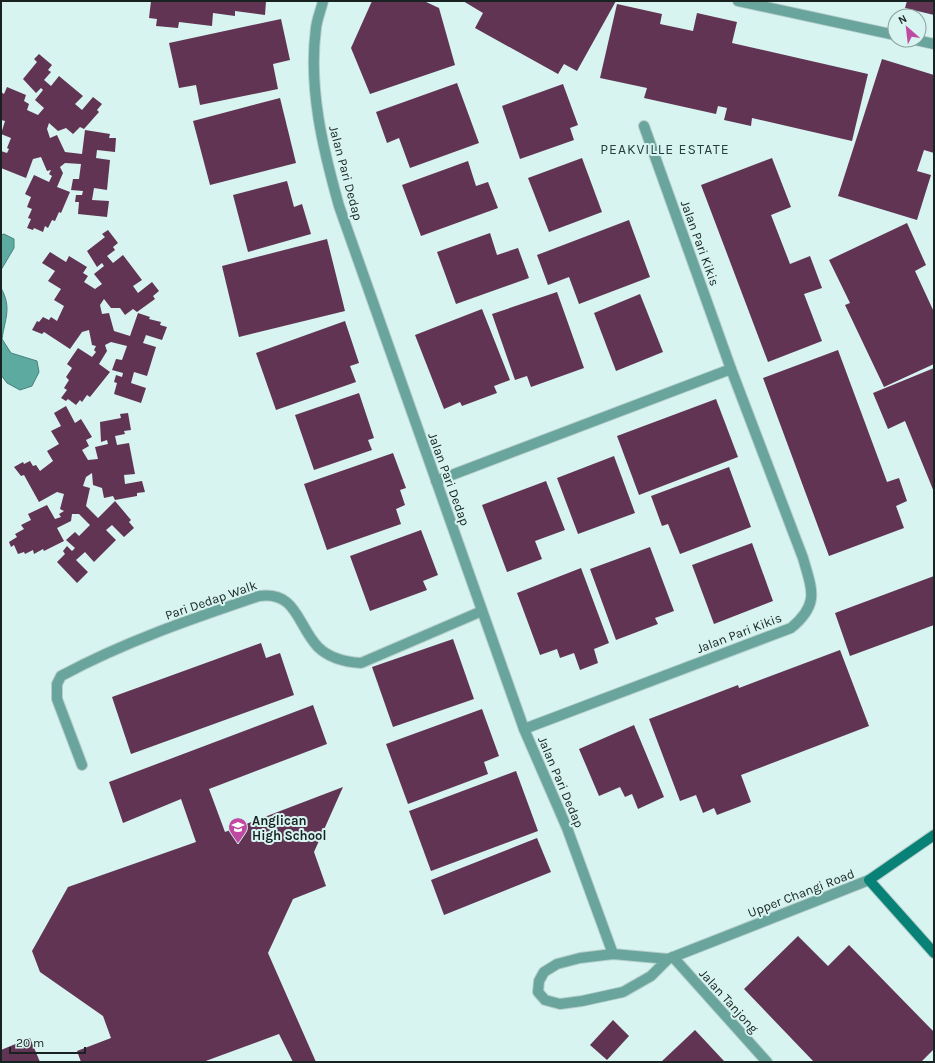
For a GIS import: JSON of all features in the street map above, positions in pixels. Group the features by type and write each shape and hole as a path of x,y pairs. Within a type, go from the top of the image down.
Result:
{"street":[{"name":"Jalan Pari Dedap","path":"323,1 316,27 314,61 320,132 339,206 524,729 567,828 613,954"},
{"path":"738,1 784,6 887,33"},
{"name":"Jalan Pari Kikis","path":"524,729 791,628 802,618 812,601 810,582 803,558 731,369 644,126"},
{"path":"436,481 731,369"},
{"name":"Pari Dedap Walk","path":"82,765 57,699 57,684 61,676 125,645 204,615 259,596 268,595 281,598 291,606 312,640 326,653 345,661 361,663 482,611"},
{"name":"Upper Changi Road","path":"670,958 613,954 580,958 557,964 544,972 539,981 538,992 545,1000 560,1004 623,992 651,976 670,958 869,880 934,834"},
{"path":"869,880 934,953"},
{"name":"Jalan Tanjong","path":"670,958 767,1062"}],"water":[{"path":"4,234 14,239 14,248 1,270 1,235"},
{"path":"1,288 7,307 2,339 11,353 37,361 39,372 32,386 20,390 7,383 1,375"}],"building":[{"path":"151,1 266,1 265,15 235,11 235,16 213,13 212,26 179,22 178,28 156,26 157,19 149,18"},
{"path":"372,1 424,1 439,8 455,65 370,94 351,48"},
{"path":"463,1 616,1 577,71 564,64 558,74 475,28 483,13"},
{"path":"907,1 934,1 934,15 927,13 927,8 905,8"},
{"path":"617,4 662,14 660,24 693,31 697,13 737,22 732,43 868,74 852,141 752,118 751,126 724,120 727,108 718,106 716,114 644,98 647,88 600,78"},
{"path":"281,19 290,60 273,64 278,89 200,105 196,85 179,88 169,43"},
{"path":"39,54 52,65 48,70 51,72 44,80 51,86 59,76 83,96 75,104 82,110 93,97 102,104 97,110 99,112 84,129 80,127 73,134 66,128 58,131 49,123 47,129 50,138 57,135 65,152 82,154 85,130 110,134 109,138 116,138 115,152 97,150 96,158 110,160 107,190 94,188 92,200 109,201 107,217 78,214 79,202 75,202 76,195 82,195 83,191 71,190 73,179 79,179 81,164 65,163 60,167 63,173 57,187 70,192 61,213 59,212 55,221 52,220 48,228 45,226 43,232 34,228 33,230 27,228 31,219 28,218 32,209 27,207 31,197 25,194 34,175 49,182 52,176 49,174 51,170 47,171 41,157 33,159 26,178 1,168 1,151 7,153 9,149 7,148 11,138 1,134 5,121 1,120 1,92 4,94 7,87 26,95 24,101 29,104 27,110 38,115 44,108 35,100 43,90 41,88 36,93 23,79 37,62 34,59"},
{"path":"882,59 934,75 934,153 924,150 917,171 931,175 917,220 838,196"},
{"path":"457,83 479,143 410,168 399,138 387,143 376,112"},
{"path":"563,84 578,125 570,128 574,140 520,159 502,106"},
{"path":"280,98 296,163 210,185 193,121"},
{"path":"582,158 602,212 549,232 528,178"},
{"path":"772,158 791,207 771,215 790,264 810,256 822,288 804,294 822,341 768,362 701,185"},
{"path":"468,161 476,186 488,182 498,208 421,236 402,185"},
{"path":"287,181 294,207 302,204 311,234 248,252 233,195"},
{"path":"629,220 650,277 579,304 569,277 548,285 537,255"},
{"path":"907,223 926,265 915,271 934,312 934,364 884,387 845,305 850,303 829,260"},
{"path":"108,230 118,243 113,247 115,250 107,256 113,263 123,255 142,280 133,286 138,293 152,282 159,291 153,296 155,299 137,312 133,309 125,315 120,308 111,308 104,299 100,305 102,314 109,313 114,331 130,336 138,313 150,317 149,319 161,322 160,325 167,327 162,340 146,335 143,343 156,347 147,376 134,372 131,383 146,388 141,403 114,394 117,383 114,382 116,375 122,377 123,373 112,370 116,359 122,360 127,346 111,342 105,345 107,351 99,364 110,372 90,397 87,395 82,402 80,400 76,405 68,399 66,401 61,398 67,390 64,388 69,380 66,377 72,368 67,364 78,348 92,357 96,352 94,350 96,346 92,345 89,330 82,332 70,349 44,332 42,334 32,330 37,321 39,322 43,317 49,320 51,317 57,321 64,306 54,300 61,289 48,281 55,271 42,263 50,252 66,262 69,256 87,267 83,273 88,276 84,282 95,289 102,284 94,274 104,266 102,263 97,267 87,251 105,237 102,234"},
{"path":"490,233 497,255 518,248 529,278 456,304 437,252"},
{"path":"327,239 345,311 239,337 222,266"},
{"path":"557,292 584,368 531,387 527,376 515,380 492,314"},
{"path":"640,294 663,352 616,371 594,313"},
{"path":"482,309 510,380 494,386 497,393 462,406 460,402 444,409 415,335"},
{"path":"345,321 359,363 350,366 356,382 276,410 256,353"},
{"path":"838,350 887,482 899,478 907,501 896,506 904,528 829,556 763,378"},
{"path":"934,368 934,492 905,421 888,429 873,393"},
{"path":"359,393 374,438 368,440 372,450 314,470 295,415"},
{"path":"716,399 738,457 639,495 617,436"},
{"path":"66,406 75,423 81,419 92,437 86,440 89,446 82,450 88,460 98,459 95,447 108,444 107,440 101,442 100,422 121,418 120,414 128,413 131,430 124,431 125,434 115,436 117,445 129,443 135,474 124,475 125,484 142,481 145,492 137,493 137,496 115,500 113,496 104,498 102,488 93,485 92,473 86,477 83,486 90,488 86,506 98,518 115,501 131,520 129,522 134,528 124,537 112,525 106,530 116,540 94,562 85,552 76,560 88,572 77,583 57,562 65,554 63,551 67,546 72,551 75,548 66,540 75,532 79,536 90,525 79,514 72,514 71,521 57,528 64,541 44,551 43,549 34,554 33,550 25,554 24,552 18,554 14,545 11,547 9,542 17,537 15,534 24,529 21,525 31,520 28,514 47,505 55,519 61,517 59,514 64,511 60,509 64,494 57,492 39,502 24,475 21,476 14,467 23,462 24,464 30,461 33,466 36,465 40,471 53,461 47,451 59,444 51,431 61,426 54,413"},
{"path":"393,453 406,488 400,490 405,505 396,509 401,524 327,550 304,484"},
{"path":"614,456 635,513 578,534 557,478"},
{"path":"729,467 751,527 680,554 668,524 662,526 651,496"},
{"path":"546,481 565,530 535,541 542,559 507,572 482,505"},
{"path":"421,530 438,575 423,581 427,590 370,611 350,556"},
{"path":"752,543 773,601 714,624 692,565"},
{"path":"650,547 674,611 655,618 658,624 616,640 590,569"},
{"path":"581,568 609,643 594,649 598,663 580,670 574,653 560,658 557,649 540,655 517,593"},
{"path":"934,576 934,625 850,656 835,613"},
{"path":"453,639 474,699 393,727 372,667"},
{"path":"261,643 266,658 280,653 294,695 131,754 112,697"},
{"path":"840,650 869,726 741,775 751,802 717,815 714,808 703,813 696,795 680,801 649,719 738,685 739,688"},
{"path":"313,705 327,744 209,789 225,832 343,787 314,852 326,886 293,899 268,953 316,1062 293,1062 279,1034 203,1062 81,1062 77,1051 111,1038 103,1016 40,972 32,951 68,887 196,842 181,799 123,823 109,782"},
{"path":"482,709 499,756 484,762 488,774 408,804 386,744"},
{"path":"634,725 664,797 638,809 632,794 625,797 620,787 599,796 579,749"},
{"path":"516,771 538,831 431,871 409,811"},
{"path":"537,838 551,872 444,915 431,880"},
{"path":"798,936 828,966 849,945 934,1032 934,1049 921,1062 814,1062 744,989"},
{"path":"613,1020 629,1036 607,1060 590,1045"},
{"path":"695,1030 724,1061 661,1062"},
{"path":"30,1038 40,1062 1,1062 1,1050"}],"place":[{"name":"Anglican High School","path":"238,844"}],"district":[{"name":"PEAKVILLE ESTATE","path":"665,149"}]}
